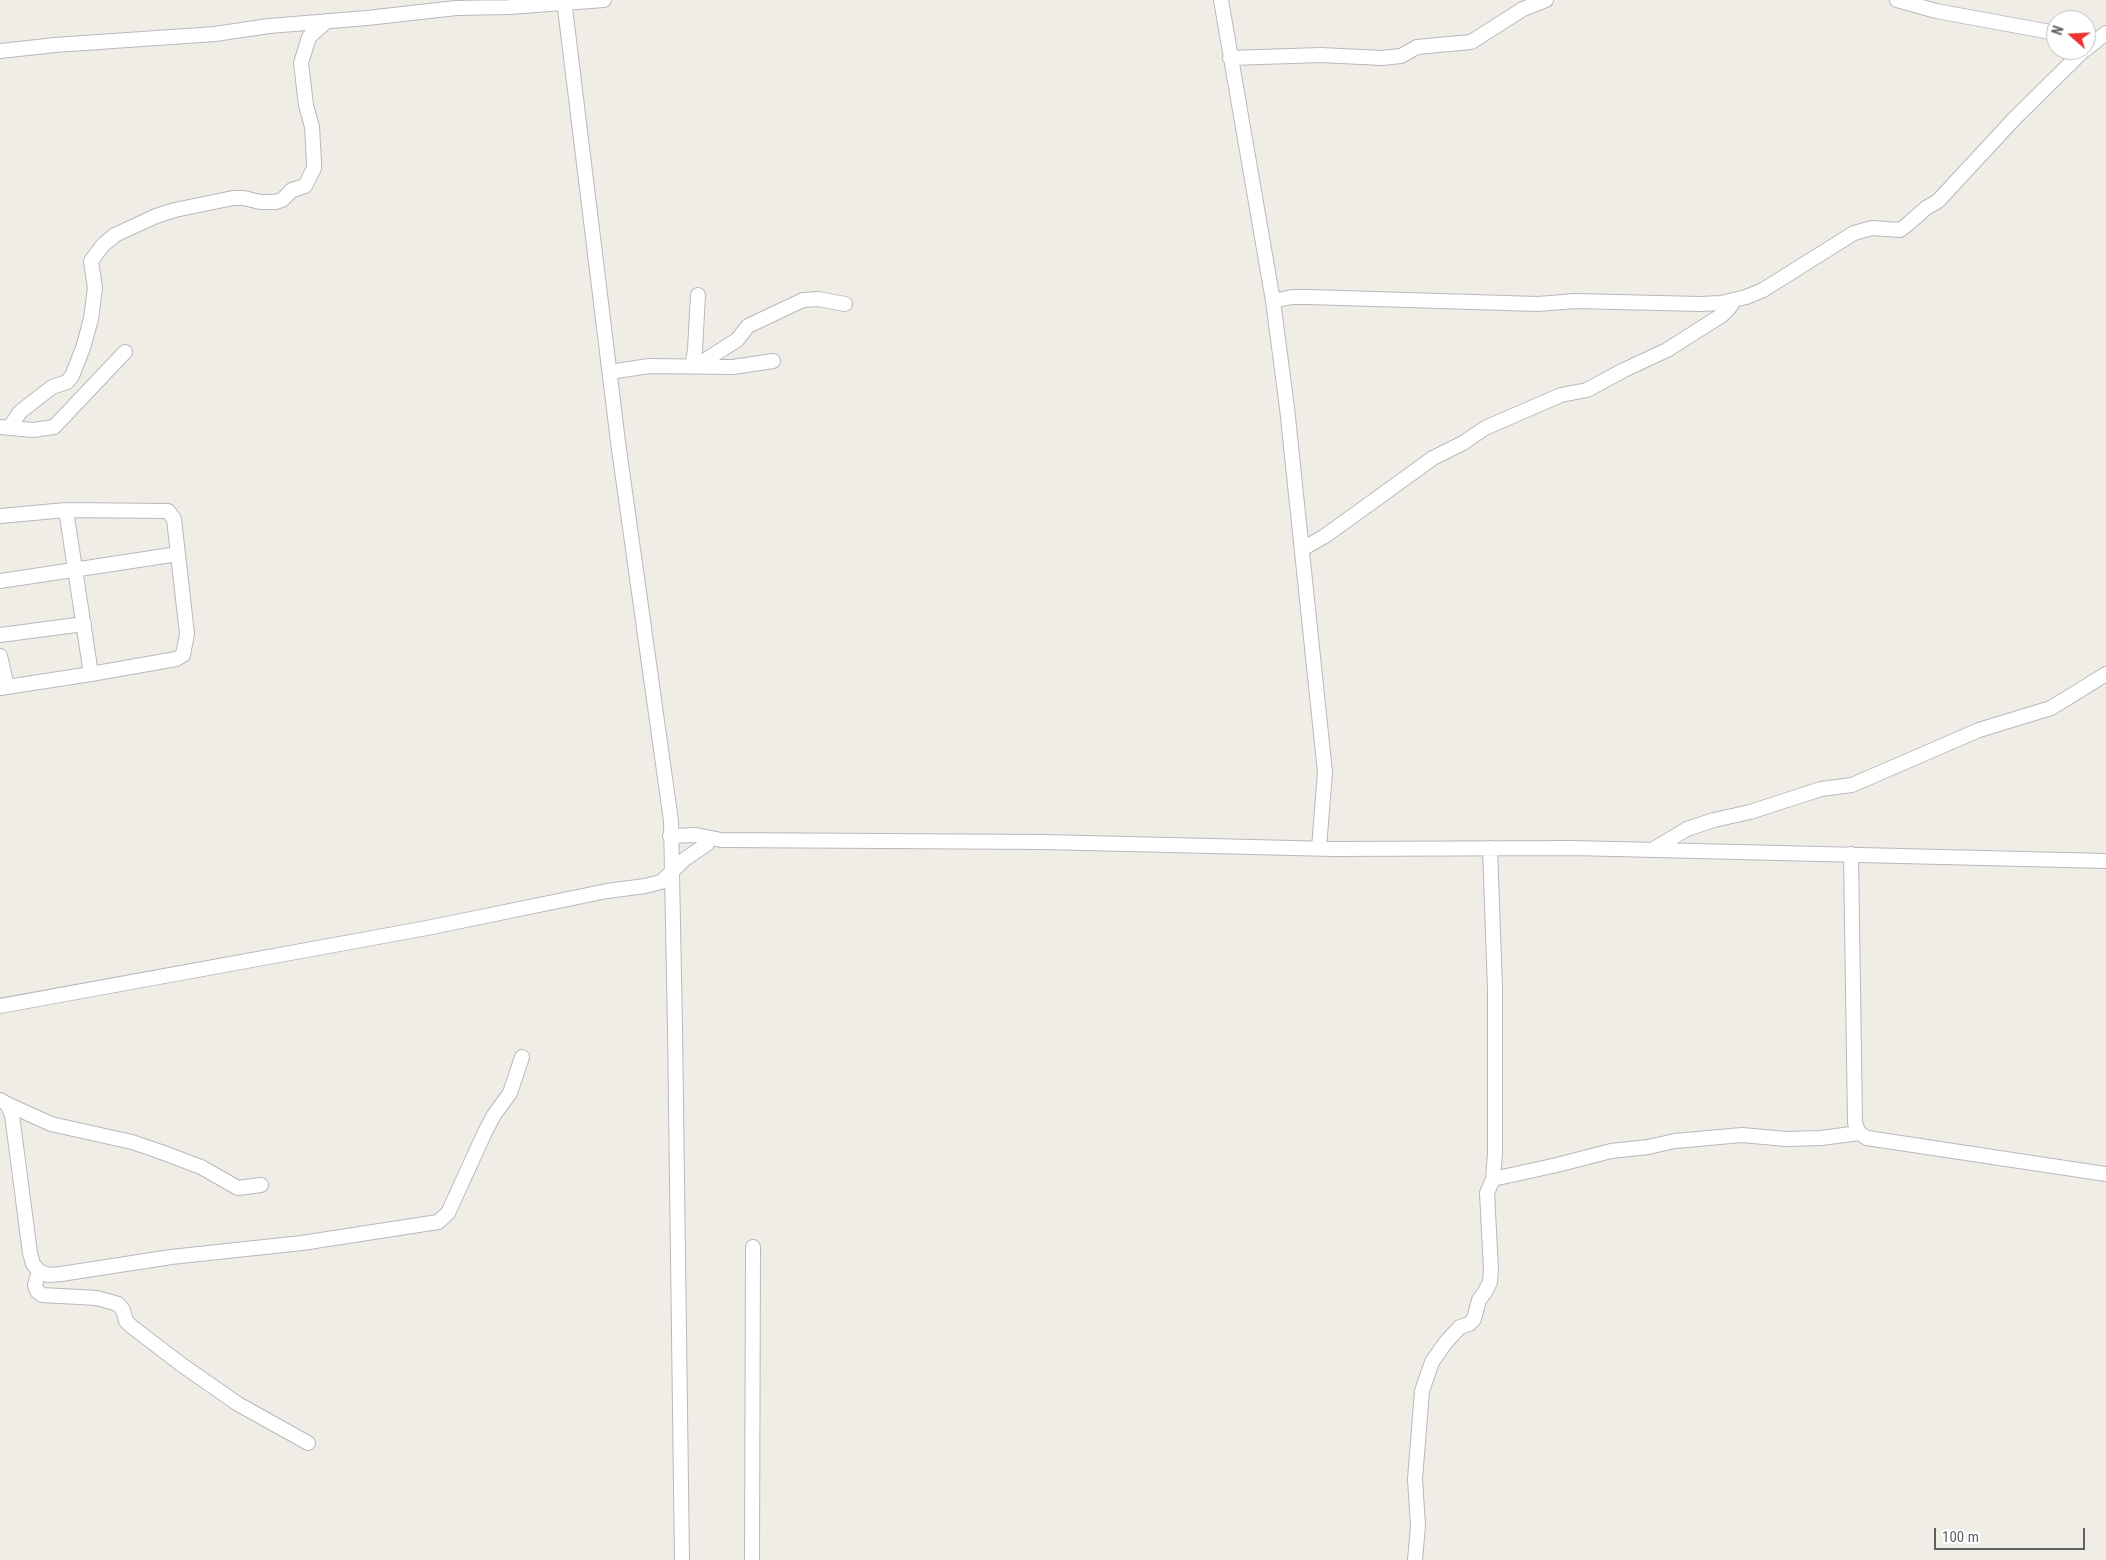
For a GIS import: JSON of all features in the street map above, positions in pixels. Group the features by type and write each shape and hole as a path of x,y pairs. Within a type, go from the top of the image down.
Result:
{"street":[{"path":"0,51 64,44 215,34 242,29 456,8 509,7 564,1 604,0"},
{"path":"1221,0 1273,301 1287,408 1325,772 1319,848"},
{"path":"1230,58 1320,55 1382,58 1401,56 1417,47 1471,42 1517,12 1546,0"},
{"path":"1897,0 1936,12 2046,31"},
{"path":"564,1 610,372 671,821 682,1560"},
{"path":"5,427 20,412 52,388 67,382 72,376 83,348 91,319 95,288 92,261 102,245 114,236 156,216 175,210 233,198 275,202 282,200 292,190 305,186 314,168 314,162 312,126 306,105 301,64 309,37 327,21"},
{"path":"2096,41 2106,33"},
{"path":"1273,301 1309,296 1538,304 1585,301 1700,304 1734,301 1763,290 1854,233 1872,228 1900,230 1926,208 1938,201 2015,118 2074,60"},
{"path":"694,366 698,295"},
{"path":"694,366 737,340 748,326 803,300 818,298 845,304"},
{"path":"1302,549 1325,536 1433,458 1485,428 1560,396 1587,390 1667,350 1722,315 1734,301"},
{"path":"5,427 33,430 54,427 125,352"},
{"path":"610,372 649,366 733,368 773,361"},
{"path":"66,510 91,674"},
{"path":"0,516 66,510 168,511 174,519 187,634 183,655 176,659 3,687 0,656"},
{"path":"0,581 178,554"},
{"path":"0,635 84,624"},
{"path":"1652,850 1687,829 1696,826 1750,812 1821,789 1852,785 1979,730 2050,708 2106,674"},
{"path":"671,821 696,834 721,840 1054,842 1319,848 1652,850 2106,861"},
{"path":"671,842 696,834"},
{"path":"0,1006 427,928 608,891 645,886 661,882 685,859 707,844 721,840"},
{"path":"671,842 707,844"},
{"path":"1415,1560 1418,1526 1415,1479 1422,1391 1432,1362 1454,1332 1460,1326 1469,1324 1474,1319 1479,1300 1486,1292 1490,1282 1492,1269 1490,1213 1487,1194 1493,1179 1494,1154 1495,989 1490,848"},
{"path":"1850,854 1855,1123 1859,1133 1867,1138 2106,1174"},
{"path":"3,1102 12,1115 33,1264 38,1271 48,1275 61,1274 171,1257 302,1243 438,1222 448,1213 485,1132 494,1115 510,1093 522,1057"},
{"path":"3,1102 51,1124 132,1142 164,1153 201,1167 238,1188 261,1185"},
{"path":"1493,1179 1611,1151 1648,1147 1675,1141 1742,1135 1821,1138 1859,1133"},
{"path":"752,1560 753,1247"},
{"path":"38,1271 35,1285 37,1291 42,1295 97,1298 118,1304 123,1310 126,1321 131,1326 182,1365 238,1404 301,1437 308,1443"}]}
